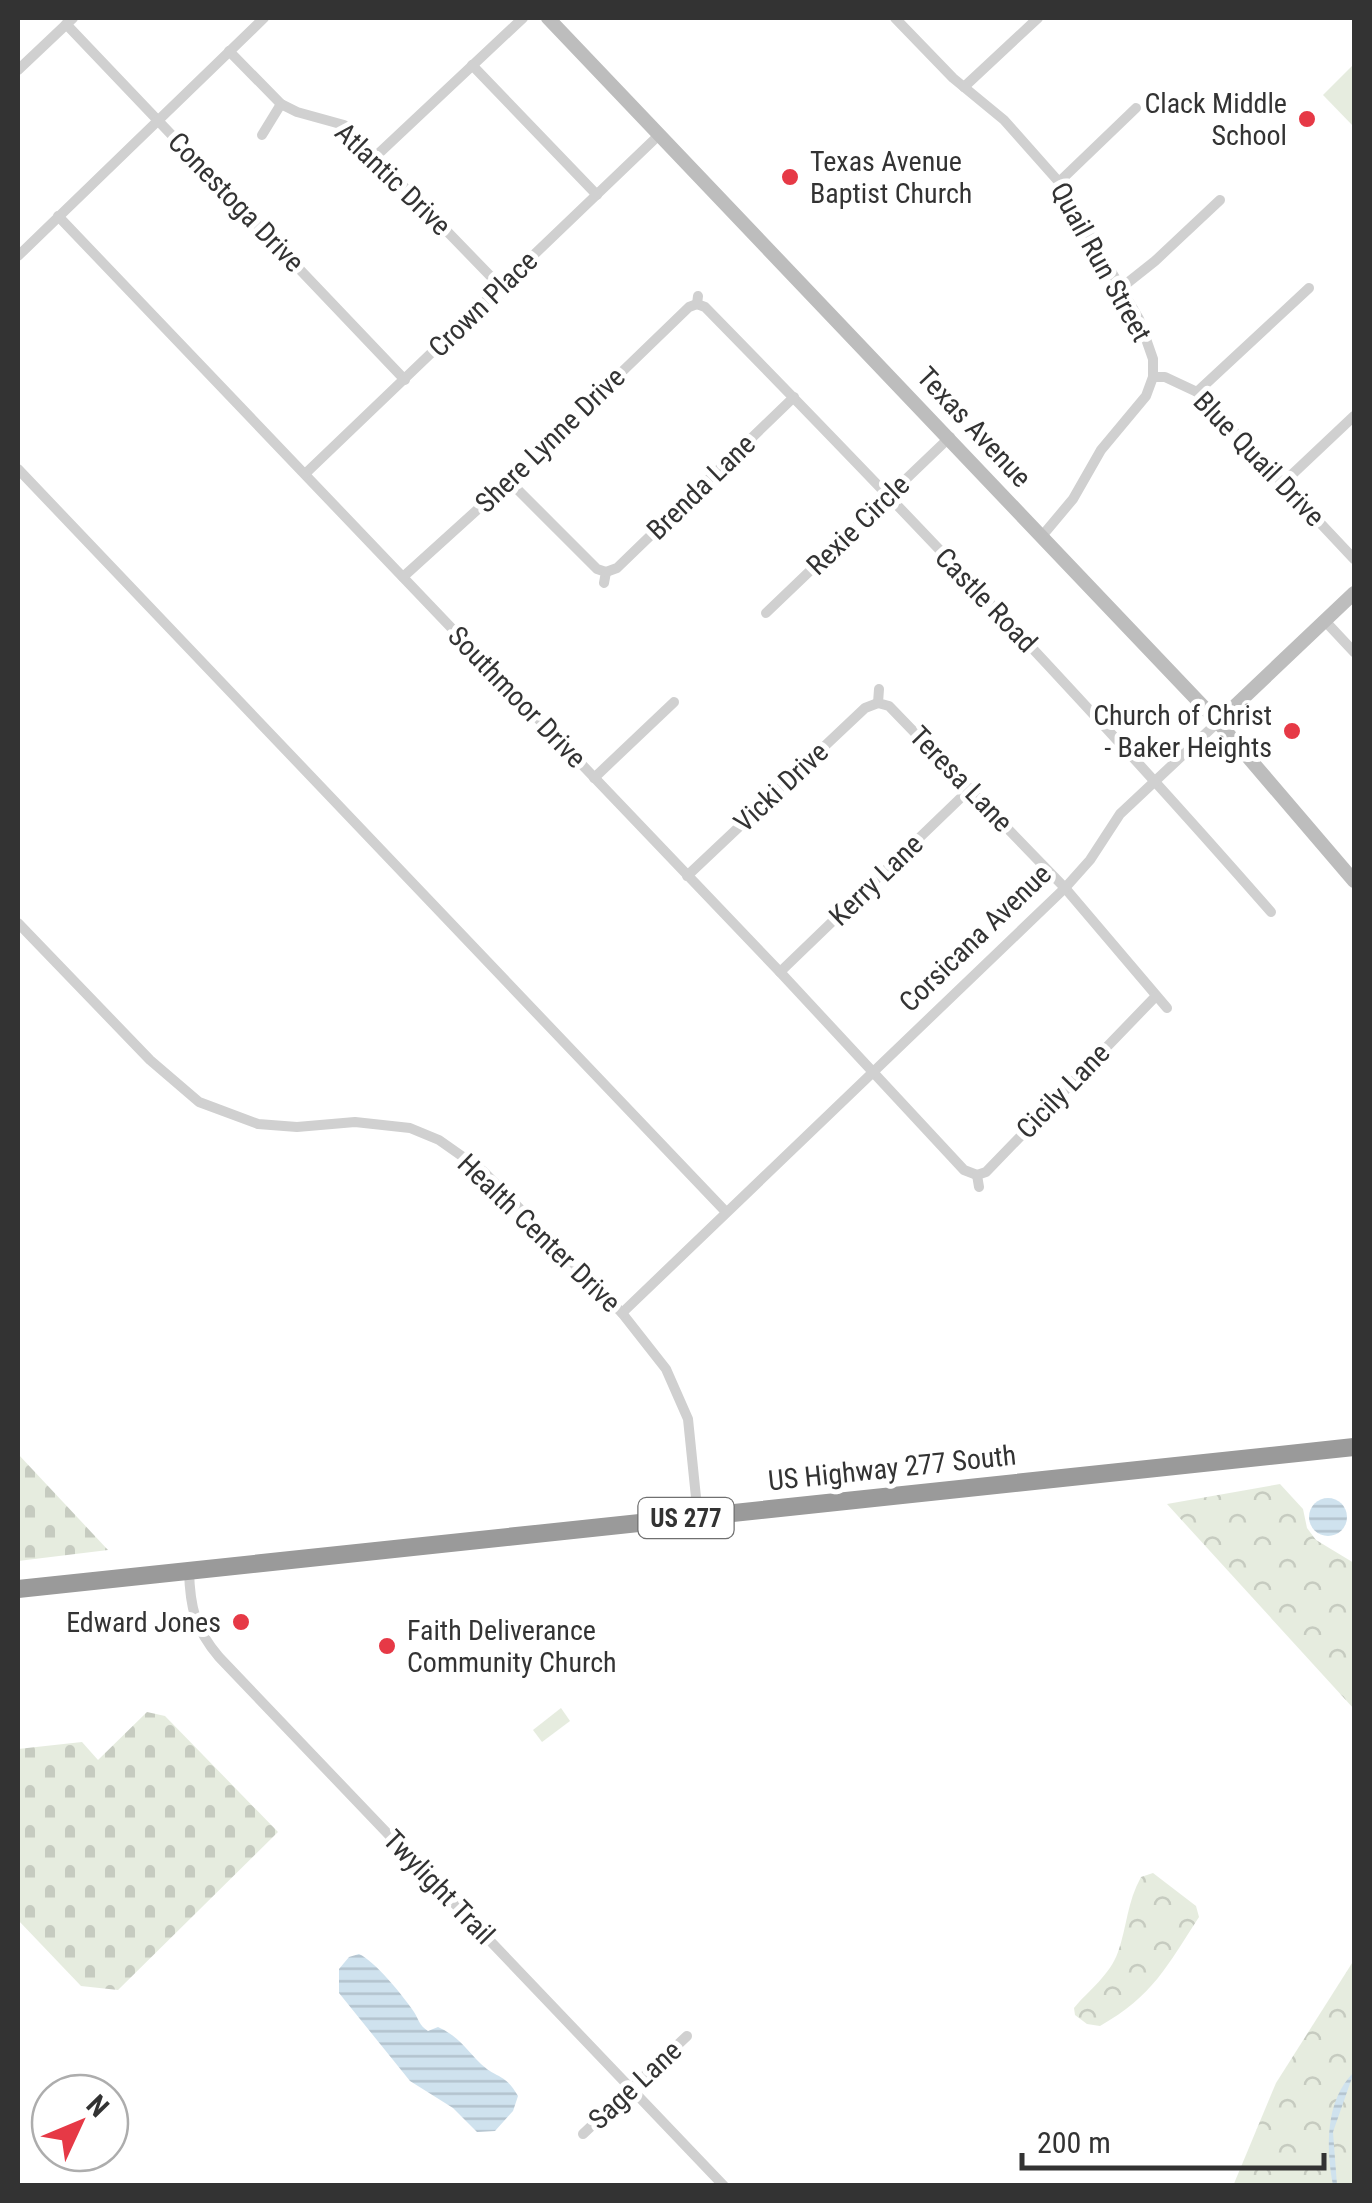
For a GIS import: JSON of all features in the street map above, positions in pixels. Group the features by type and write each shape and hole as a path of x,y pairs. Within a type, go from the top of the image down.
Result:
{"highway":[{"name":"US Highway 277 South","path":"18,1589 1354,1447"}],"street":[{"path":"18,256 264,18"},
{"path":"376,156 523,18"},
{"name":"Texas Avenue","path":"548,18 1218,722 1354,881"},
{"name":"Quail Run Street","path":"894,18 1004,120 1059,182 1149,342 1152,377 1138,408 1100,450 1074,499 1042,536"},
{"path":"964,87 1038,18"},
{"path":"18,70 70,21"},
{"name":"Conestoga Drive","path":"70,21 158,120 405,380"},
{"name":"Atlantic Drive","path":"229,51 282,104 296,112 344,125 501,287"},
{"path":"472,65 597,195"},
{"path":"262,135 282,104"},
{"path":"1059,182 1136,108"},
{"name":"Crown Place","path":"306,474 660,134"},
{"path":"1121,288 1155,262 1220,200"},
{"name":"Southmoor Drive","path":"58,216 978,1182"},
{"path":"1197,392 1309,288"},
{"name":"Castle Road","path":"697,300 794,397 1154,779 1271,912"},
{"name":"Shere Lynne Drive","path":"403,577 509,482 697,300"},
{"name":"Blue Quail Drive","path":"1152,377 1165,377 1197,392 1354,559"},
{"name":"Brenda Lane","path":"509,482 605,577 794,397"},
{"path":"1283,483 1354,416"},
{"name":"Rexie Circle","path":"766,613 950,437"},
{"path":"18,470 726,1212"},
{"name":"Corsicana Avenue","path":"622,1313 1066,888 1120,814 1154,779 1354,593"},
{"path":"1325,621 1354,652"},
{"path":"878,704 879,689"},
{"path":"594,778 674,702"},
{"name":"Teresa Lane","path":"878,704 889,706 972,788 1066,888 1167,1008"},
{"name":"Vicki Drive","path":"687,876 865,708 878,704"},
{"name":"Kerry Lane","path":"780,972 972,788"},
{"name":"Health Center Drive","path":"18,923 150,1060 199,1102 258,1124 381,1124 410,1128 439,1140 496,1184 622,1313 647,1342 679,1394 688,1420 698,1517"},
{"name":"Cicily Lane","path":"978,1182 1156,996"},
{"name":"Twylight Trail","path":"189,1571 194,1620 218,1657 724,2186"},
{"name":"Sage Lane","path":"582,2134 687,2036"}],"green space":[{"path":"1354,64 1354,127 1323,95"},
{"path":"18,1454 108,1550 18,1561"},
{"path":"1280,1484 1303,1509 1307,1528 1316,1540 1354,1563 1354,1709 1167,1504"},
{"path":"561,1708 570,1721 542,1742 533,1730"},
{"path":"147,1712 165,1716 278,1832 118,1990 81,1986 18,1920 18,1749 82,1742 98,1760"},
{"path":"1153,1873 1196,1906 1199,1917 1146,1991 1100,2026 1087,2024 1075,2015 1074,2008 1114,1960 1136,1886 1141,1877"},
{"path":"1354,1960 1354,2185 1233,2186 1276,2083"}],"water":[{"path":"1328,1498 1341,1504 1347,1517 1341,1530 1328,1536 1315,1530 1309,1517 1315,1504"},
{"path":"359,1954 389,1980 425,2029 438,2027 451,2034 513,2089 518,2096 513,2111 495,2131 477,2132 453,2108 410,2081 339,1993 339,1969 349,1957"},
{"path":"1354,2072 1333,2132 1337,2185 1333,2185 1330,2125 1338,2096"}],"place":[{"name":"Clack Middle School","path":"1307,119"},
{"name":"Texas Avenue Baptist Church","path":"790,177"},
{"name":"Church of Christ - Baker Heights","path":"1292,731"},
{"name":"Edward Jones","path":"241,1622"},
{"name":"Faith Deliverance Community Church","path":"387,1646"}]}
